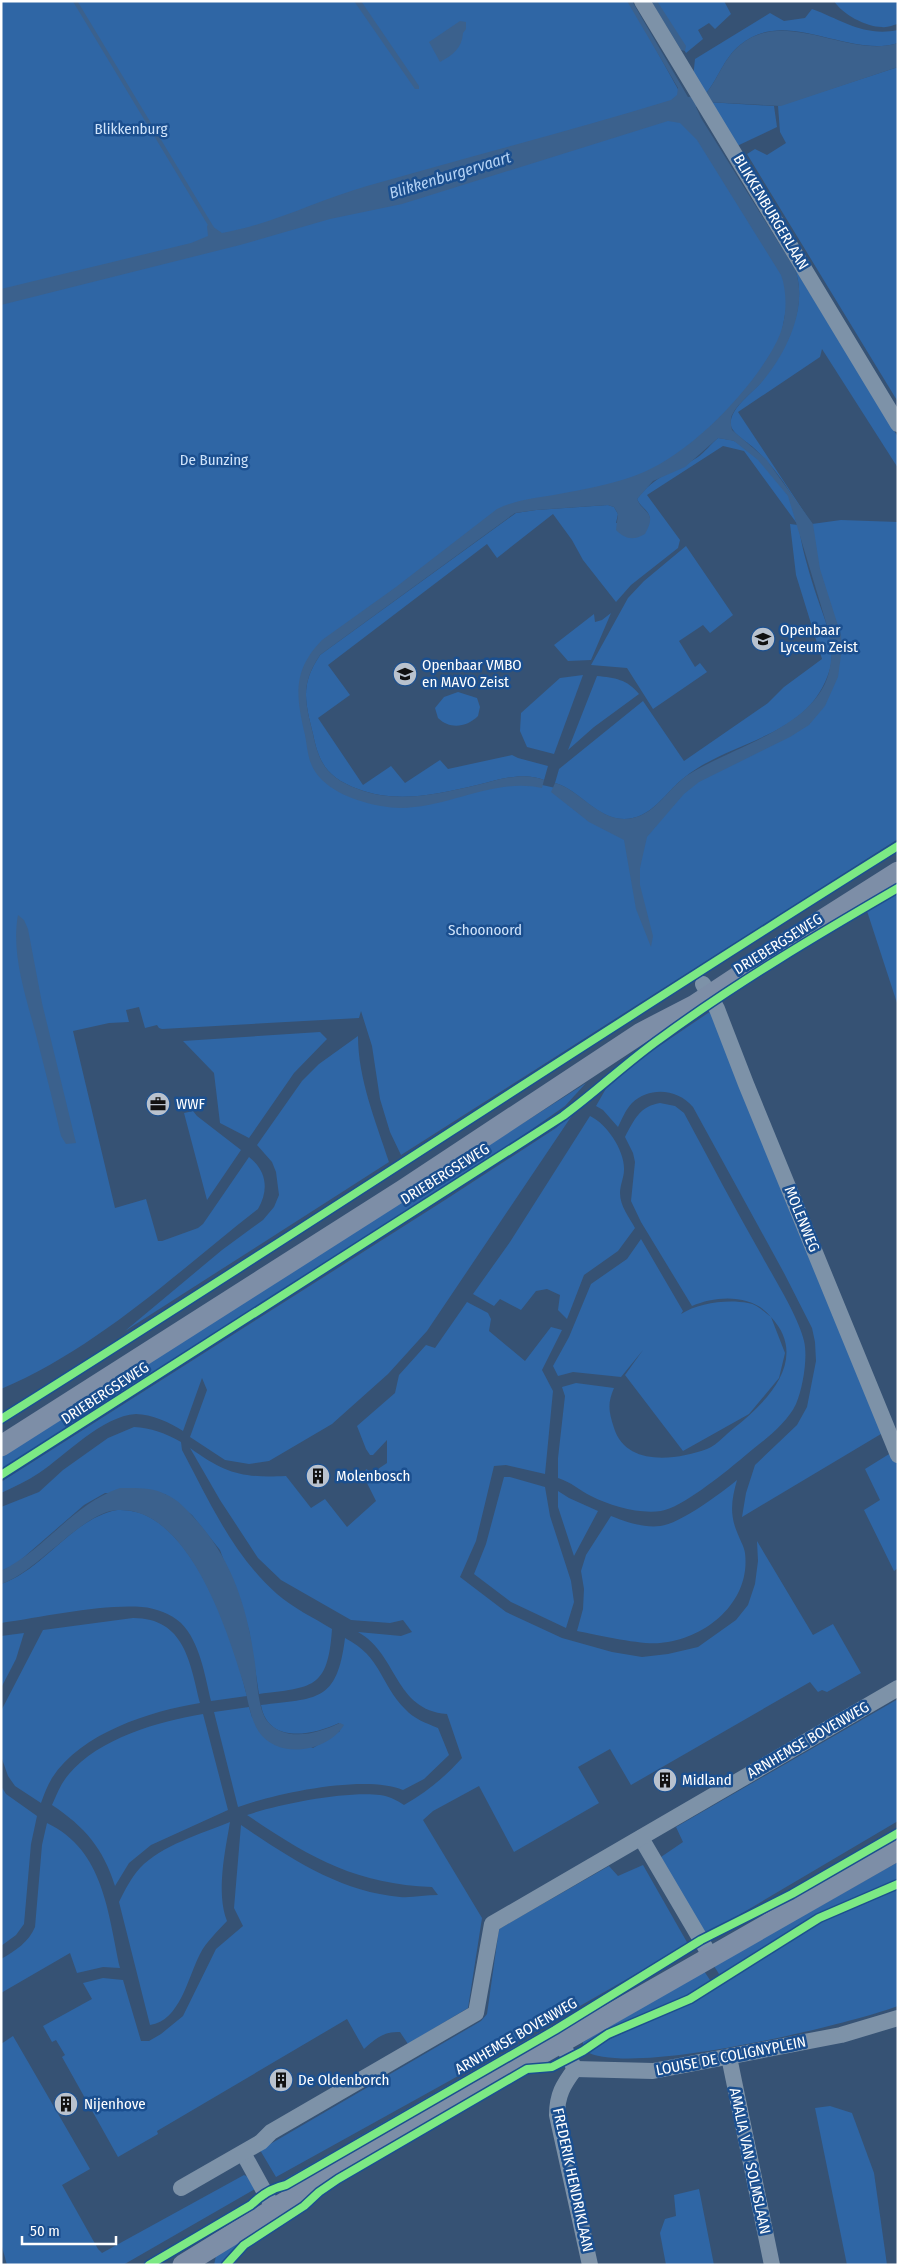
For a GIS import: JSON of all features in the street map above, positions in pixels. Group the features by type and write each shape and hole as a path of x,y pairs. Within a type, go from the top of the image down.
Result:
{"main road":[{"name":"DRIEBERGSEWEG","path":"1,1446 403,1190 641,1033 664,1012 707,989 743,960 775,950 898,872"},
{"name":"ARNHEMSE BOVENWEG","path":"191,2263 274,2208 898,1850"}],"street":[{"name":"BLIKKENBURGERLAAN","path":"642,1 898,424"},
{"name":"MOLENWEG","path":"707,989 898,1455"},
{"name":"ARNHEMSE BOVENWEG","path":"182,2188 243,2153 271,2132 476,2013 492,1924 898,1688"},
{"path":"641,1838 711,1957"},
{"name":"LOUISE DE COLIGNYPLEIN","path":"575,2069 653,2071 729,2058 841,2035 897,2021"},
{"path":"561,2042 575,2069"},
{"name":"AMALIA VAN SOLMSLAAN","path":"729,2058 772,2265"},
{"name":"FREDERIK HENDRIKLAAN","path":"575,2069 560,2089 557,2100 557,2115 590,2265"},
{"path":"243,2153 274,2208"}],"green space":[{"path":"1,1 629,1 679,91 792,277 779,347 720,426 642,482 519,506 322,648 305,670 302,688 314,762 332,782 366,798 399,802 520,780 560,789 615,825 646,829 693,782 800,723 830,686 836,638 799,526 805,557 828,628 832,649 830,669 825,682 807,709 789,723 699,767 678,783 658,804 643,815 634,818 614,818 555,783 559,769 643,701 684,761 768,703 784,687 822,659 796,575 790,524 798,525 744,451 723,446 647,495 680,540 678,548 631,585 616,602 583,560 572,540 553,514 497,558 487,544 328,665 350,695 318,718 363,785 391,766 405,783 440,760 448,769 512,755 548,766 544,780 536,777 519,776 447,792 418,796 403,797 373,794 348,785 326,769 315,745 306,702 309,675 320,655 516,513 608,505 614,507 618,514 616,523 650,518 648,512 637,499 651,484 698,457 718,438 734,441 744,446 753,454 772,474 804,517 794,498 776,472 731,426 733,413 771,369 792,328 799,299 799,284 795,269 898,437 898,468 822,349 820,357 738,412 812,524 841,520 898,522 898,839 401,1155 390,1132 380,1099 372,1046 361,1011 359,1018 162,1029 157,1025 145,1028 139,1007 126,1010 129,1022 109,1023 73,1031 115,1208 146,1199 158,1241 198,1228 203,1224 249,1157 260,1168 263,1175 264,1195 258,1209 135,1308 71,1353 1,1389"},
{"path":"655,1 724,1 731,14 715,29 709,23 698,30 703,39 686,53"},
{"path":"834,1 898,1 898,24 888,27 869,25 848,15"},
{"path":"812,9 864,29 886,32 898,30 898,43 879,46 859,45 797,31 777,30 758,34 734,51 704,96 693,78 695,59 770,13 784,21 805,18"},
{"path":"898,67 898,402 747,154 755,149 767,155 786,143 780,132 778,106"},
{"path":"707,102 774,106 777,127 737,146"},
{"path":"686,546 733,615 710,633 703,625 679,641 695,667 700,663 707,672 653,709 627,668 591,665 628,598 644,581"},
{"path":"611,613 591,660 568,661 554,645 594,614 595,622 602,620"},
{"path":"583,675 554,754 527,747 520,731 521,713 560,678"},
{"path":"597,676 625,682 639,694 594,727 568,750"},
{"path":"458,692 477,698 480,707 478,716 474,720 464,725 453,726 438,718 435,708 444,697"},
{"path":"898,891 898,1006 867,911"},
{"path":"711,1011 886,1431 742,1517 746,1493 755,1465 797,1425 807,1407 816,1361 812,1328 693,1107 680,1096 672,1093 655,1092 647,1094 630,1105 618,1127 603,1110 596,1106 612,1078"},
{"path":"320,1032 327,1039 294,1073 249,1138 220,1123 214,1073 183,1041"},
{"path":"358,1036 364,1084 389,1162 125,1331 222,1250 263,1220 274,1207 279,1195 276,1172 272,1162 257,1145 302,1081 319,1064"},
{"path":"586,1083 565,1106 495,1155 112,1402 1,1470 1,1456"},
{"path":"660,1103 675,1106 684,1113 792,1310 804,1341 805,1355 803,1381 799,1397 791,1412 778,1428 702,1490 669,1509 652,1512 634,1510 607,1503 558,1478 558,1458 565,1396 562,1387 576,1383 614,1388 610,1399 610,1413 620,1441 629,1449 641,1455 654,1457 682,1456 707,1449 714,1445 759,1406 780,1378 785,1364 786,1348 782,1333 771,1317 755,1304 734,1299 723,1299 702,1302 692,1306 641,1222 631,1201 635,1162 625,1137 638,1115 647,1107"},
{"path":"193,1111 241,1150 207,1200 184,1113"},
{"path":"575,1111 427,1331 388,1374 332,1424 269,1461 249,1464 225,1460 190,1437 207,1390 202,1378 183,1431 154,1417 136,1414 123,1416 97,1429 34,1476 1,1493 1,1482 445,1200 556,1128"},
{"path":"590,1116 603,1125 614,1139 622,1155 624,1170 620,1198 635,1228 618,1251 584,1275 567,1319 558,1310 560,1295 547,1289 536,1291 521,1310 500,1299 494,1306 473,1294 510,1242"},
{"path":"641,1239 683,1311 681,1314 696,1307 731,1301 751,1304 771,1317 785,1353 779,1378 749,1414 683,1451 625,1375 643,1350 621,1377 573,1372 558,1376 553,1366 569,1337 591,1284 627,1259"},
{"path":"467,1302 488,1313 491,1319 489,1331 525,1361 551,1327 562,1330 542,1370 553,1391 545,1474 506,1465 494,1466 476,1541 460,1577 506,1612 562,1638 612,1652 642,1657 668,1654 698,1647 736,1620 748,1605 755,1584 758,1561 757,1541 813,1635 833,1624 861,1673 827,1692 822,1690 818,1692 810,1682 631,1785 610,1749 578,1767 599,1803 514,1852 479,1786 433,1811 423,1820 482,1918 468,2008 408,2044 400,2032 394,2032 380,2036 364,2049 347,2019 157,2131 158,2134 118,2157 62,2057 65,2055 56,2040 52,2042 43,2026 92,1999 83,1983 103,1978 123,1980 141,2041 149,2041 161,2034 183,2016 216,1949 243,1926 234,1908 241,1825 296,1861 356,1888 400,1897 438,1895 432,1887 404,1885 379,1880 334,1866 291,1844 247,1815 294,1803 349,1795 383,1796 392,1798 404,1805 435,1784 462,1758 447,1714 430,1710 416,1703 406,1692 381,1654 371,1642 358,1632 401,1636 412,1632 403,1620 390,1623 351,1620 281,1580 258,1558 220,1500 190,1448 214,1464 235,1472 258,1476 286,1476 311,1508 325,1499 347,1527 376,1501 364,1477 366,1469 370,1471 378,1469 387,1463 387,1440 373,1455 370,1455 357,1426 395,1393 399,1375 426,1345 435,1348"},
{"path":"134,1427 158,1432 181,1442 182,1450 212,1508 247,1562 261,1579 283,1599 332,1629 326,1664 321,1675 314,1682 292,1689 259,1694 249,1630 220,1550 192,1515 165,1494 105,1493 84,1505 16,1564 1,1571 1,1507 39,1492 63,1470 108,1438"},
{"path":"894,1451 898,1460 898,1568 894,1571 864,1510 880,1500 865,1469"},
{"path":"504,1477 545,1487 550,1516 571,1581 574,1602 566,1628 511,1602 474,1574 486,1544"},
{"path":"737,1480 732,1512 734,1525 745,1553 745,1571 741,1587 733,1602 722,1615 709,1626 694,1634 660,1643 630,1641 577,1631 583,1609 584,1589 581,1571 586,1555 611,1516 641,1525 660,1526 668,1524 700,1507"},
{"path":"558,1491 598,1511 574,1556 558,1507"},
{"path":"117,1510 132,1511 147,1516 166,1529 183,1547 199,1570 224,1622 247,1696 211,1701 204,1670 193,1640 181,1623 158,1610 142,1607 109,1607 1,1623 1,1584 17,1577 31,1567 86,1523 101,1515"},
{"path":"133,1618 150,1620 164,1626 174,1634 188,1659 200,1703 139,1718 98,1737 80,1748 52,1778 41,1803 15,1786 8,1776 1,1756 1,1711 43,1630"},
{"path":"24,1633 16,1659 1,1688 1,1636"},
{"path":"345,1638 357,1645 374,1662 397,1700 412,1715 438,1728 449,1755 424,1779 403,1790 367,1784 321,1787 275,1796 238,1807 214,1712 249,1707 252,1717 313,1748 340,1731 339,1723 317,1731 293,1734 272,1726 265,1718 261,1705 310,1698 330,1686 341,1659"},
{"path":"898,1699 898,1821 705,1935 661,1857 683,1842 676,1827"},
{"path":"203,1714 228,1810 151,1845 129,1863 115,1886 105,1860 91,1840 83,1830 52,1805 59,1789 66,1777 81,1762 113,1741 168,1721"},
{"path":"1,1786 6,1794 37,1816 31,1844 24,1924 16,1935 1,1946"},
{"path":"230,1822 222,1885 222,1898 227,1921 202,1950 176,2007 160,2022 150,2025 119,1902 134,1876 149,1860 182,1841"},
{"path":"47,1823 66,1835 81,1849 92,1866 107,1905 120,1968 103,1967 77,1973 70,1953 1,1993 1,1959 25,1942 35,1927 42,1845"},
{"path":"898,1862 898,1881 818,1916 727,1973 719,1974 714,1966"},
{"path":"643,1865 688,1944 451,2080 276,2177 260,2150 481,2021 487,2014 499,1929 609,1866 618,1876"},
{"path":"898,1885 898,2006 788,2036 690,2054 646,2058 609,2058 585,2051 687,2003 814,1924"},
{"path":"704,1971 712,1983 686,1999 606,2033 583,2049 583,2042"},
{"path":"542,2031 543,2034 355,2143 353,2140"},
{"path":"13,2036 90,2169 62,2185 102,2253 244,2175 248,2177 255,2189 123,2265 7,2265 1,2243 1,2044"},
{"path":"830,2106 852,2113 874,2173 887,2265 847,2265 815,2108"},
{"path":"329,2154 331,2157 290,2181 275,2185"},
{"path":"699,2189 714,2265 666,2265 660,2233 665,2219 676,2216 674,2195"},
{"path":"239,2241 242,2245 223,2265 214,2265 216,2256"}],"water":[{"path":"354,1 361,1 419,86 419,89 415,89"},
{"name":"Blikkenburgervaart","path":"627,1 632,1 688,97 704,96 734,51 740,45 758,35 777,31 797,32 859,45 879,46 898,43 898,67 781,106 707,102 696,107 795,269 799,284 799,299 793,330 770,371 761,383 741,402 731,417 731,424 732,430 766,459 813,524 820,569 841,635 842,648 838,677 825,706 809,725 790,737 699,782 684,794 647,837 640,868 640,885 653,936 651,947 636,909 624,840 589,822 551,792 555,783 572,791 605,814 624,819 635,818 652,808 691,773 774,732 794,719 811,704 823,687 831,662 828,629 788,496 758,460 734,441 718,438 685,467 653,481 637,499 650,517 649,527 645,534 641,536 629,538 619,533 616,530 618,514 614,507 608,505 515,513 320,655 309,675 306,702 318,754 326,769 348,785 373,794 402,797 432,794 510,777 527,776 544,780 542,788 502,787 442,802 401,808 362,802 343,794 325,783 311,764 300,708 299,684 305,662 322,640 396,587 497,509 520,501 613,482 644,472 663,462 701,434 720,417 753,379 766,360 777,341 785,317 785,291 781,275 697,140 680,123 668,121 402,204 330,219 240,245 1,305 1,289 191,243 208,236 207,226 209,224 222,233 241,229 367,186 671,100 677,95 678,88"},
{"path":"651,1 657,1 686,46 685,51 681,50"},
{"path":"460,21 466,22 466,29 461,43 453,54 440,62 429,42"},
{"path":"18,915 24,920 28,929 42,1003 76,1143 66,1144 61,1136 23,988 16,944"},
{"path":"120,1488 143,1488 165,1494 182,1506 210,1536 229,1570 243,1606 252,1644 260,1703 268,1722 275,1728 293,1734 313,1733 340,1723 344,1725 337,1734 315,1746 303,1749 290,1749 278,1747 267,1741 259,1732 253,1720 226,1630 200,1574 183,1548 164,1528 142,1514 118,1510 104,1513 75,1531 30,1568 1,1584 1,1571 32,1551 87,1505"}],"waterway":[{"path":"75,1 212,228"}],"cycle path":[{"path":"1,1419 898,846"},
{"path":"1,1475 563,1116 648,1047 718,998 898,888"},
{"path":"149,2265 251,2205 267,2192 286,2185 555,2030 701,1940 792,1894 898,1833"},
{"path":"226,2265 244,2245 304,2206 319,2192 338,2179 527,2069 552,2067 583,2051 608,2034 690,1999 819,1918 898,1884"}],"place":[{"name":"Openbaar Lyceum Zeist","path":"763,639"},
{"name":"Openbaar VMBO en MAVO Zeist","path":"405,674"},
{"name":"WWF","path":"158,1104"},
{"name":"Molenbosch","path":"318,1476"},
{"name":"Midland","path":"665,1780"},
{"name":"De Oldenborch","path":"281,2080"},
{"name":"Nijenhove","path":"66,2104"}],"park label":[{"name":"Blikkenburg","path":"131,129"},
{"name":"De Bunzing","path":"214,460"},
{"name":"Schoonoord","path":"485,930"}]}
